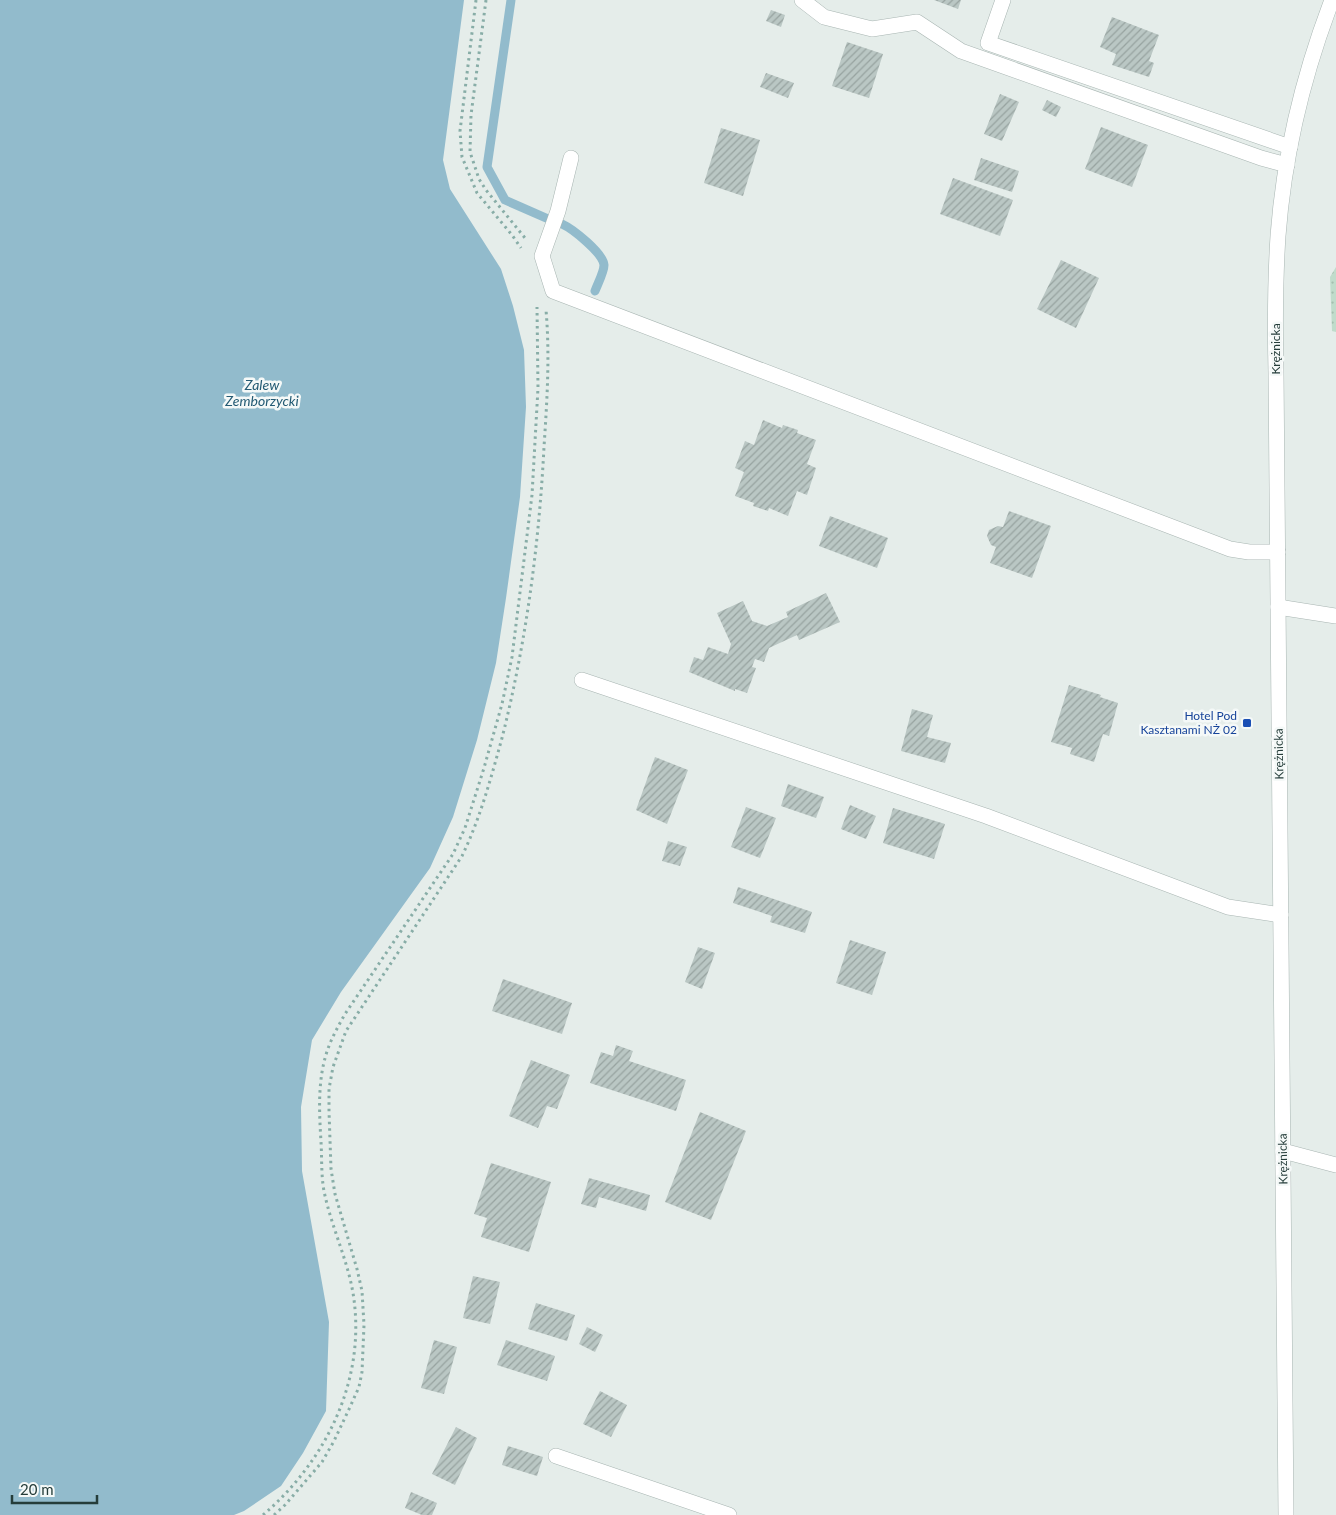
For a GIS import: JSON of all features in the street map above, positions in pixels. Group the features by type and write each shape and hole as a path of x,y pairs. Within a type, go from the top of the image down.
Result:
{"street":[{"path":"802,0 824,17 872,29 917,22 961,51 1261,158 1287,165"},
{"path":"1003,0 988,43 1290,147"},
{"name":"Krężnicka","path":"1286,1515 1275,346 1276,267 1279,227 1290,147 1304,83 1332,0"},
{"path":"570,158 558,212 542,256 553,291 1230,549 1250,552 1278,552"},
{"path":"1278,607 1336,616"},
{"path":"582,680 986,816 1228,907 1281,915"},
{"path":"1283,1150 1336,1165"},
{"path":"556,1456 729,1515"}],"path":[{"path":"476,0 460,131 462,157 477,193 512,235 523,252"},
{"path":"486,0 471,115 470,152 479,179 486,190 527,240"},
{"path":"263,1515 282,1499 304,1473 322,1445 338,1414 351,1377 354,1354 354,1306 347,1267 325,1192 319,1110 320,1080 331,1041 345,1014 446,867 459,842 497,722 512,657 532,495 538,388 536,301"},
{"path":"274,1515 286,1505 322,1462 359,1387 362,1372 364,1308 357,1269 335,1194 331,1169 328,1111 329,1089 333,1067 346,1031 462,856 472,836 493,771 521,656 538,534 547,390 548,337 546,306"}],"green space":[{"path":"1336,267 1336,332 1332,331 1330,277"}],"water":[{"name":"Zalew Zemborzycki","path":"0,0 464,0 443,160 450,189 501,269 524,350 526,407 520,497 496,663 477,740 453,817 430,868 341,992 312,1040 301,1107 302,1171 329,1322 326,1411 303,1453 281,1486 244,1511 234,1515 0,1515"}],"building":[{"path":"934,0 961,0 958,9"},
{"path":"771,10 785,15 781,27 766,21"},
{"path":"1112,17 1159,35 1149,61 1154,63 1149,77 1112,65 1116,54 1100,47"},
{"path":"847,42 883,54 869,98 832,86"},
{"path":"766,73 794,83 788,98 760,87"},
{"path":"1000,94 1019,102 1002,141 984,134"},
{"path":"1047,100 1061,107 1056,117 1042,110"},
{"path":"1101,127 1148,145 1132,187 1085,169"},
{"path":"721,128 760,140 743,196 704,183"},
{"path":"981,158 1019,171 1012,192 974,180"},
{"path":"953,178 1013,200 1000,236 940,214"},
{"path":"1061,260 1099,278 1076,328 1037,309"},
{"path":"763,420 782,428 783,425 798,430 797,433 816,440 807,464 816,468 807,495 797,491 788,516 769,508 768,511 753,506 754,503 735,496 744,472 735,468 745,441 754,445"},
{"path":"1009,511 1051,526 1032,578 990,563 996,547 991,545 987,536 989,530 998,526 1003,527"},
{"path":"830,516 888,538 877,568 819,546"},
{"path":"826,593 840,622 799,640 797,635 769,648 764,662 755,659 752,667 756,668 747,693 735,689 735,691 689,672 694,657 703,660 708,647 728,654 731,644 717,613 743,601 752,621 767,626 788,617 786,612"},
{"path":"1069,685 1101,695 1100,697 1118,703 1109,736 1103,734 1094,762 1070,754 1072,748 1051,742"},
{"path":"912,709 933,715 927,737 951,743 945,763 901,751"},
{"path":"655,757 688,770 667,824 636,810"},
{"path":"788,784 824,797 816,818 781,806"},
{"path":"850,805 876,816 866,839 841,829"},
{"path":"746,807 776,818 760,858 731,847"},
{"path":"893,808 945,824 934,859 883,843"},
{"path":"668,841 687,847 680,866 662,861"},
{"path":"738,887 812,912 805,933 770,922 772,916 733,903"},
{"path":"850,940 886,952 872,995 836,983"},
{"path":"698,947 715,953 702,989 685,982"},
{"path":"503,979 572,1003 562,1034 492,1011"},
{"path":"616,1045 633,1051 629,1061 686,1080 676,1111 590,1083 601,1052 613,1056"},
{"path":"531,1060 570,1075 557,1109 547,1106 538,1128 509,1116"},
{"path":"700,1112 746,1131 711,1220 665,1202"},
{"path":"491,1163 551,1182 529,1252 481,1237 487,1218 474,1214"},
{"path":"589,1178 650,1195 646,1211 599,1197 596,1208 581,1204"},
{"path":"473,1276 500,1282 490,1324 463,1318"},
{"path":"536,1303 575,1315 567,1341 528,1329"},
{"path":"587,1327 603,1335 595,1352 579,1344"},
{"path":"434,1340 457,1347 444,1394 421,1388"},
{"path":"506,1340 555,1356 547,1381 497,1365"},
{"path":"600,1391 627,1405 611,1437 583,1424"},
{"path":"456,1427 477,1438 455,1485 432,1474"},
{"path":"508,1446 543,1457 537,1476 502,1465"},
{"path":"411,1492 437,1503 432,1515 422,1515 405,1508"}],"waterway":[{"path":"511,0 487,167 505,200 546,218"},
{"path":"562,224 587,242 599,254 602,260 604,265 603,271 595,291"}],"place":[{"name":"Hotel Pod Kasztanami NŻ 02","path":"1247,723"}]}
